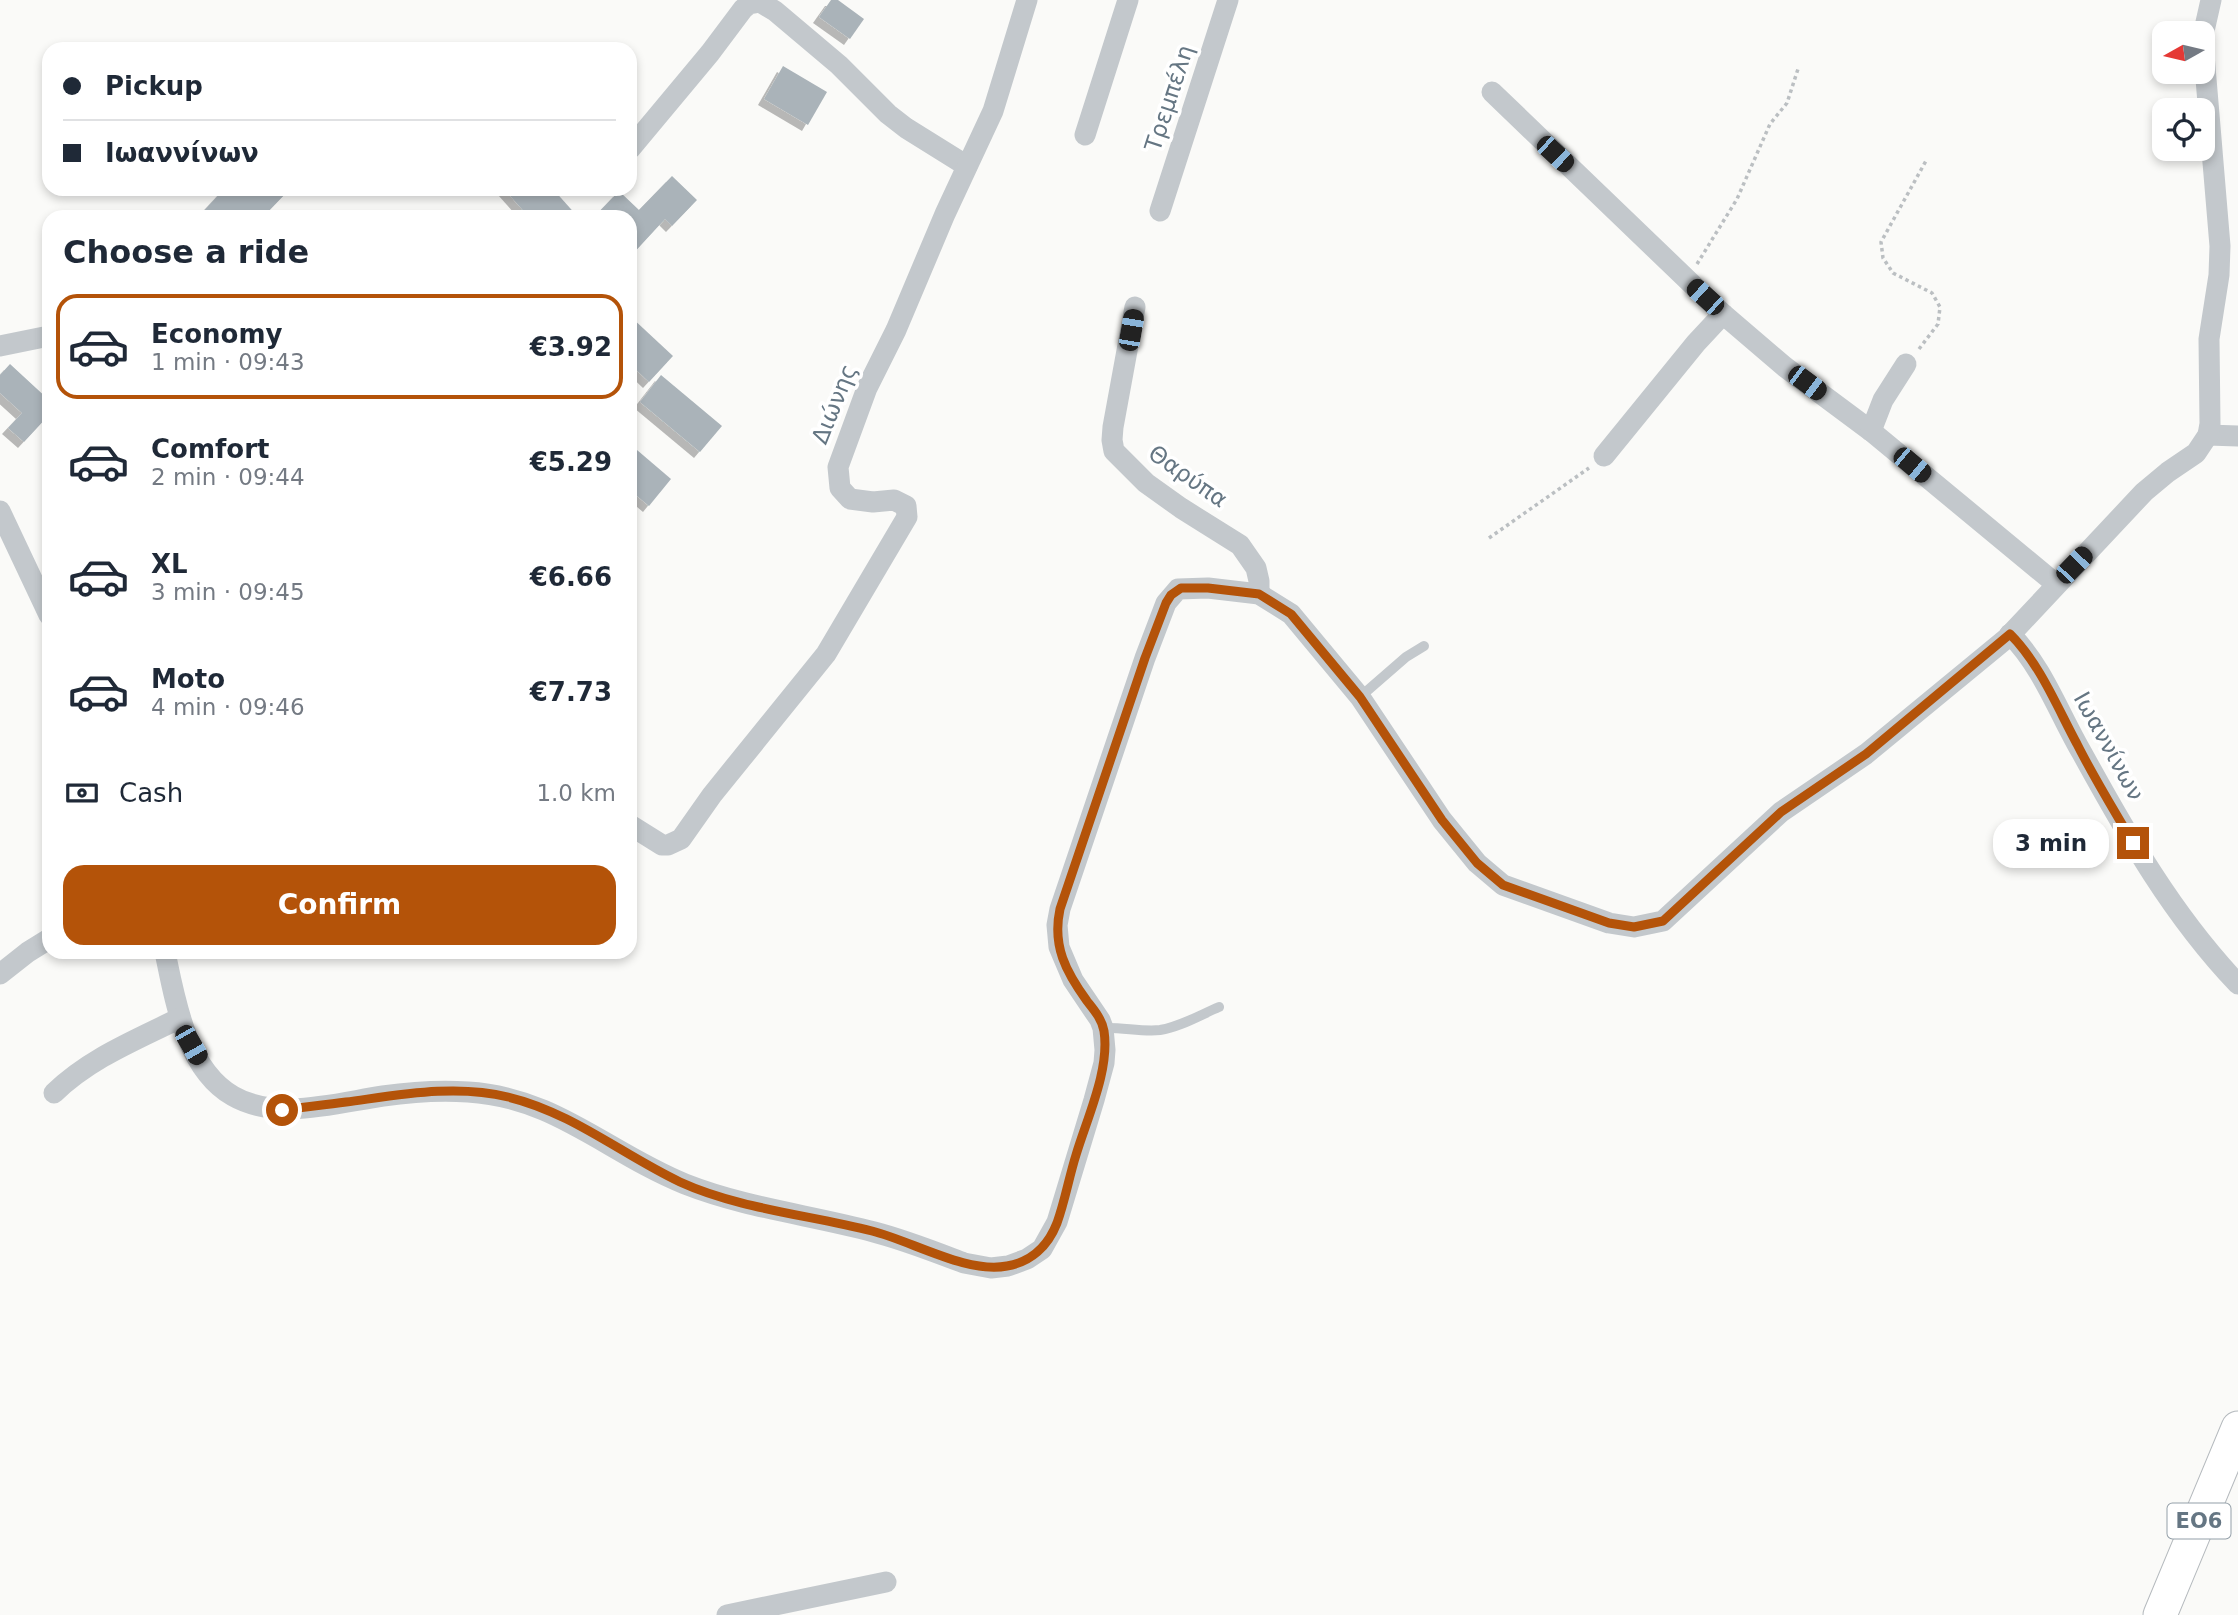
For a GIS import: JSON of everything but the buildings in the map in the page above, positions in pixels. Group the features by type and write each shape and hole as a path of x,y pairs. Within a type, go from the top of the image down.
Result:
{"main road":[{"name":"ΕΟ6","path":"2160,1615 2238,1428"}],"street":[{"name":"Διώνης","path":"637,830 657,844 668,845 681,839 712,795 826,654 907,517 906,506 894,500 873,502 850,499 840,488 838,467 867,388 983,136 999,96 1027,0"},
{"path":"1085,135 1128,0"},
{"name":"Τρεμπέλη","path":"1160,211 1228,0"},
{"path":"167,959 180,1018 191,1045 212,1079 234,1097 254,1106 282,1110 391,1095 448,1091 507,1097 528,1102 564,1118 634,1159 696,1188 764,1208 874,1231 964,1264 990,1268 1008,1266 1027,1259 1042,1249 1057,1222 1104,1063 1103,1028 1063,959 1057,925 1145,658 1166,603 1178,589 1208,588 1259,594 1291,614 1360,697 1442,820 1477,863 1503,885 1609,923 1634,927 1663,921 1781,812 1866,754 2010,634 2144,492 2196,453 2208,435 2211,410 2209,339 2220,258 2204,55 2206,18 2211,0"},
{"path":"637,141 743,9 753,2 760,2 775,11 839,65 888,114 967,166"},
{"path":"1492,92 1724,314 1785,367 1871,431 2056,584"},
{"name":"Θαρύπα","path":"1135,307 1112,433 1114,451 1157,491 1240,545 1256,568 1259,594"},
{"path":"1604,456 1683,359 1724,314"},
{"path":"0,346 42,337"},
{"path":"1871,431 1883,400 1906,364"},
{"path":"2208,435 2238,436"},
{"path":"0,511 42,600"},
{"name":"Ιωαννίνων","path":"2010,634 2039,672 2101,788 2158,885 2191,932 2238,984"},
{"path":"0,974 18,958 42,943"},
{"path":"54,1093 91,1063 180,1018"},
{"path":"727,1615 886,1582"}],"lane":[{"path":"1360,697 1406,657 1424,646"},
{"path":"1103,1028 1165,1029 1219,1007"}],"path":[{"path":"1687,280 1737,199 1770,124 1787,103 1798,69"},
{"path":"1906,364 1938,324 1940,307 1932,293 1893,273 1883,258 1881,242 1927,159"},
{"path":"1489,538 1604,456"}],"route":[{"path":"282,1110 415,1093 448,1091 498,1095 528,1102 564,1118 634,1159 696,1188 745,1203 874,1231 964,1264 990,1268 1008,1266 1027,1259 1042,1249 1057,1222 1104,1063 1103,1028 1100,1020 1073,980 1059,947 1057,925 1060,909 1145,658 1166,603 1171,595 1181,588 1259,594 1291,614 1360,697 1442,820 1477,863 1503,885 1609,923 1634,927 1663,921 1781,812 1866,754 2010,634 2039,672 2133,843"}]}
